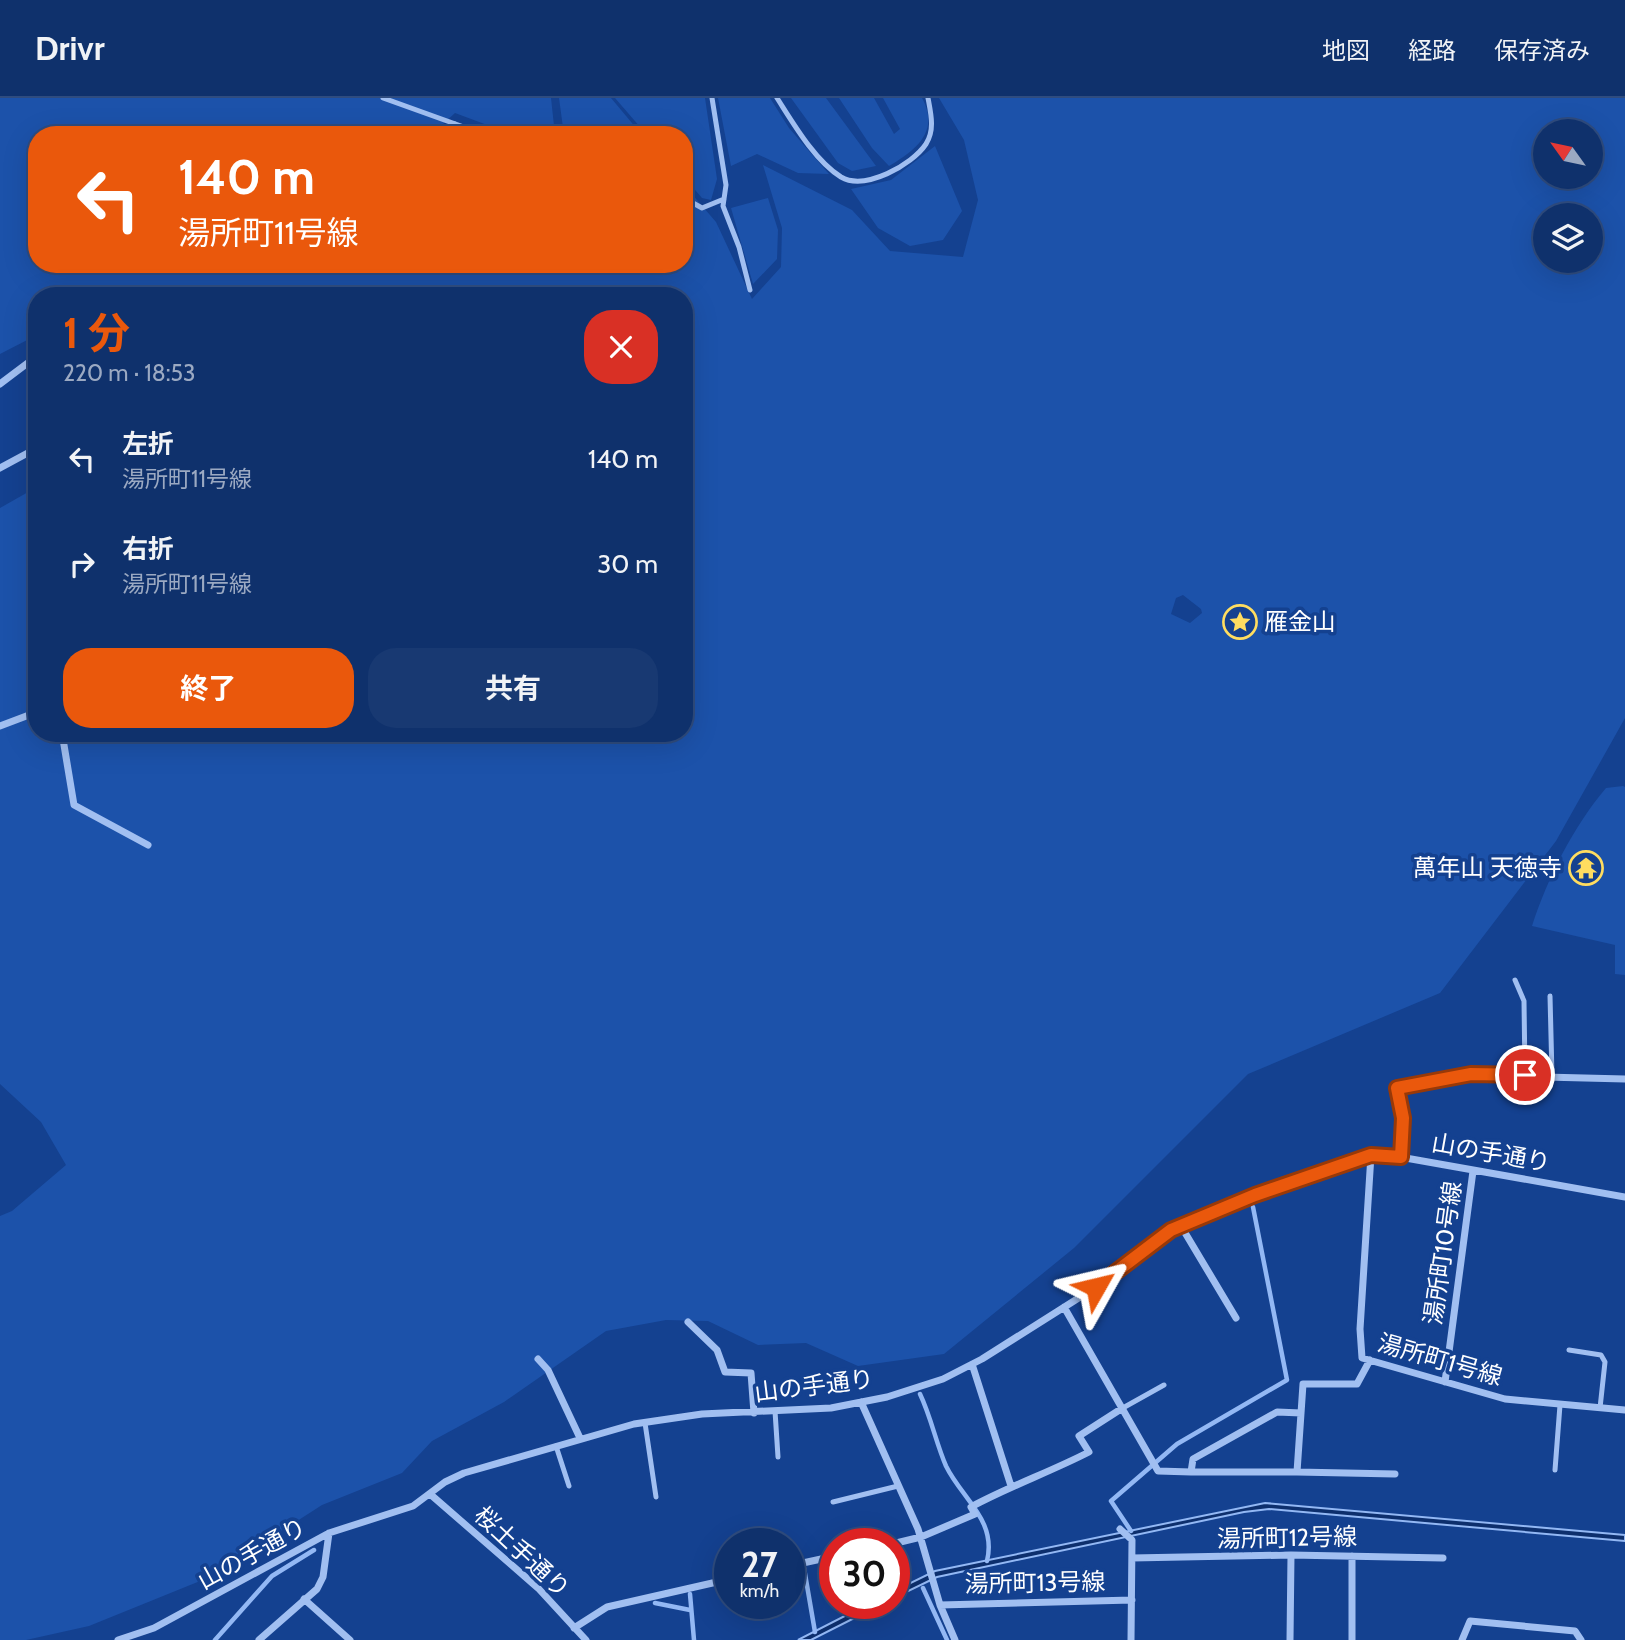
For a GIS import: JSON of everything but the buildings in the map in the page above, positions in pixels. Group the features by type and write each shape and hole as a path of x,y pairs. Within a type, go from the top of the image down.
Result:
{"street":[{"path":"0,384 28,363"},
{"path":"0,468 28,453"},
{"path":"0,726 28,715"},
{"path":"64,742 74,805 148,845"},
{"path":"1401,1157 1403,1118 1397,1088 1471,1074 1625,1079"},
{"name":"山の手通り","path":"118,1640 154,1628 329,1533 413,1506 464,1473 580,1438 671,1417 831,1408 943,1379 1064,1307 1181,1226 1255,1195 1371,1155 1401,1157 1625,1198"},
{"name":"湯所町1号線","path":"1371,1155 1360,1329 1362,1358 1505,1399 1625,1410"},
{"name":"湯所町10号線","path":"1445,1382 1473,1171"},
{"path":"1181,1226 1236,1318"},
{"path":"1064,1307 1158,1471 1395,1474"},
{"path":"688,1322 717,1350 725,1372 751,1373 754,1413"},
{"path":"538,1359 548,1370 580,1438"},
{"path":"1297,1472 1303,1384 1357,1384 1370,1360"},
{"path":"972,1364 1011,1486"},
{"path":"861,1402 921,1537 940,1605 956,1640"},
{"path":"910,1540 975,1514 971,1507 1011,1486 1047,1474 1089,1452 1079,1436 1121,1409"},
{"path":"1191,1472 1193,1459 1277,1412 1301,1413"},
{"name":"桜土手通り","path":"430,1494 538,1588 586,1640"},
{"path":"1120,1529 1132,1540 1131,1640"},
{"path":"258,1640 317,1589 323,1577 329,1533"},
{"path":"1290,1640 1291,1555"},
{"name":"湯所町12号線","path":"1132,1558 1291,1555 1443,1558"},
{"path":"1352,1556 1352,1640"},
{"path":"573,1628 607,1607 714,1583"},
{"path":"304,1599 350,1640"},
{"name":"湯所町13号線","path":"940,1605 1132,1601"},
{"path":"1462,1640 1469,1621 1575,1631 1581,1640"}],"lane":[{"path":"383,98 462,126"},
{"path":"712,98 726,185 723,206 739,247 750,290"},
{"path":"777,98 796,130 830,167 841,177 856,182 874,178 915,157 927,143 933,122 928,98"},
{"path":"693,203 702,208 724,199"},
{"path":"1515,980 1524,1001 1525,1075"},
{"path":"1550,996 1552,1076"},
{"path":"1569,1350 1601,1355 1605,1362 1600,1408"},
{"path":"1121,1409 1164,1385"},
{"path":"1555,1470 1560,1405"},
{"path":"775,1411 778,1457"},
{"path":"645,1423 656,1497"},
{"path":"556,1445 569,1486"},
{"path":"833,1502 898,1486"}],"shaded area":[{"path":"0,98 551,98 554,126 490,126 455,113 441,126 28,126 28,273 693,273 693,195 716,222 752,299 781,267 782,228 763,165 852,210 890,251 963,257 978,200 964,140 939,98 1625,98 1625,718 1556,841 1440,993 1248,1074 1074,1248 944,1354 858,1366 806,1343 758,1345 708,1321 666,1320 606,1331 504,1402 432,1441 402,1473 322,1505 210,1577 89,1626 26,1640 0,1640 0,1216 12,1211 66,1165 41,1122 0,1084 0,508 28,492 28,742 693,742 693,287 28,287 28,340 0,354","holes":["1183,595 1201,609 1202,613 1190,623 1171,614 1176,598"]},
{"path":"559,98 611,98 634,126 563,126"},
{"path":"615,98 705,98 717,179 711,200 702,198 693,188 693,126 639,126"},
{"path":"718,98 770,98 789,128 829,174 798,173 757,154 731,166"},
{"path":"791,98 826,98 876,166 852,171 838,163"},
{"path":"839,98 874,98 894,134 900,129 883,98 922,98 927,110 926,131 915,147 889,166 872,148"},
{"path":"935,146 962,211 943,240 910,246 878,228 851,189 891,180"},
{"path":"768,198 778,230 777,259 753,284 731,208"},
{"name":"萬年山 天徳寺","path":"1623,786 1625,975 1615,974 1615,945 1532,926 1554,871 1583,819 1606,788"},
{"path":"1265,1503 1625,1535 1625,1541 1269,1509 937,1577 910,1590 910,1583 935,1571"},
{"path":"839,1619 852,1619 811,1640 798,1640"}],"waterway":[{"path":"1131,1531 1111,1501 1177,1444 1287,1380 1253,1207"},
{"path":"920,1394 946,1466 983,1522 989,1546 987,1561"},
{"path":"215,1640 272,1576 314,1550"},
{"path":"805,1574 815,1632"},
{"path":"923,1588 947,1640"},
{"path":"690,1594 694,1640"},
{"path":"655,1603 690,1610"}],"place":[{"name":"雁金山","path":"1240,622"},
{"name":"萬年山 天徳寺","path":"1586,868"}],"route":[{"path":"1096,1287 1171,1230 1255,1195 1371,1155 1401,1157 1403,1118 1397,1088 1471,1074 1525,1075"}]}
